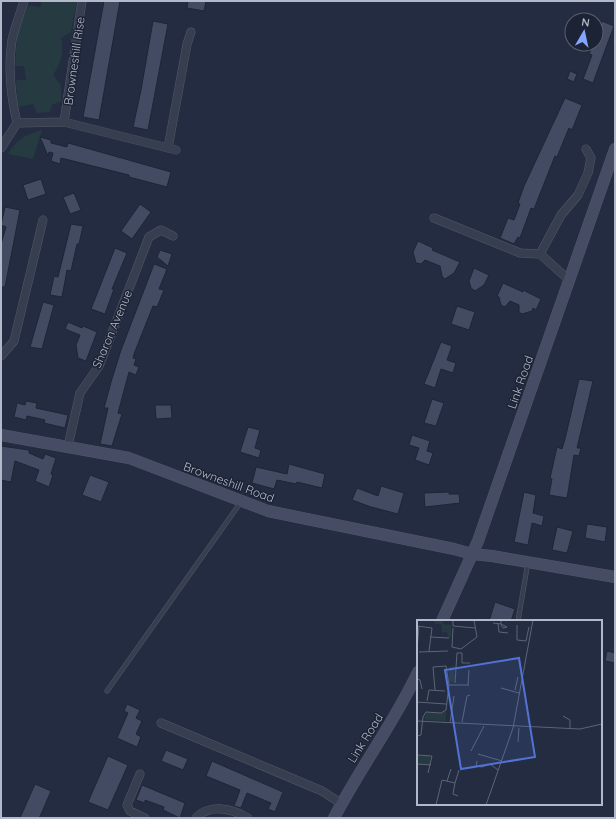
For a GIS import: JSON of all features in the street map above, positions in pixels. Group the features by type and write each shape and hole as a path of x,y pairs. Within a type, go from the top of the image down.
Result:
{"street":[{"path":"1,148 17,123 14,111 10,55 12,39 24,1"},
{"name":"Browneshill Rise","path":"64,122 82,1"},
{"name":"Browneshill Rise","path":"17,123 64,122 172,149 187,44 191,32"},
{"path":"540,254 561,215 578,195 588,174 591,158 586,149"},
{"name":"Link Road","path":"442,620 472,554 615,149"},
{"path":"434,218 520,253 540,254 569,280"},
{"path":"1,356 14,341 43,220"},
{"name":"Sharon Avenue","path":"68,446 80,394 99,366 149,237 161,230 173,236"},
{"name":"Browneshill Road","path":"1,435 129,458 241,502 268,511 454,548 472,554 615,577"},
{"name":"Link Road","path":"334,818 410,690 417,674"},
{"path":"161,723 322,791 342,804"},
{"path":"140,774 127,806 130,811 144,818"},
{"path":"196,818 202,812 218,808 248,818"}],"lane":[{"path":"107,691 241,502"},
{"path":"518,620 528,562"}],"shaded area":[{"path":"42,1 77,1 71,32 61,38 62,57 53,75 61,85 61,101 52,105 50,112 37,113 33,104 18,107 16,80 26,80 24,66 15,66 17,36 28,5 40,7"},
{"path":"42,130 33,159 8,154 22,138"}],"building":[{"path":"104,1 120,1 99,120 83,117"},
{"path":"188,1 206,1 204,11 187,8"},
{"path":"153,21 168,24 148,130 133,127"},
{"path":"604,22 614,26 593,83 583,79 592,55 589,54 590,52 604,52"},
{"path":"570,71 577,74 574,82 567,79"},
{"path":"565,98 582,105 572,130 569,128 557,157 555,156 534,209 531,208 520,238 518,237 514,244 500,238 508,218 514,220 520,204 518,203 524,186"},
{"path":"40,137 51,140 51,143 67,147 68,143 171,172 167,187 129,177 129,175 61,158 60,164 51,161 53,153 49,152 48,156"},
{"path":"41,179 46,194 28,200 23,185"},
{"path":"74,193 81,210 70,214 63,197"},
{"path":"140,204 151,212 132,239 121,231"},
{"path":"5,207 20,210 5,287 1,287 1,244 6,227 1,225"},
{"path":"71,224 83,226 79,244 77,244 71,271 67,270 62,297 50,295 54,276 58,277"},
{"path":"418,241 433,248 432,250 460,262 454,273 445,279 442,276 440,266 425,260 421,264 416,263 413,252"},
{"path":"115,248 127,253 112,289 114,289 105,314 91,309"},
{"path":"160,250 172,254 168,266 157,257"},
{"path":"154,264 167,269 159,289 164,290 157,307 153,306 134,354 133,358 136,359 134,365 139,367 136,375 129,372 118,413 122,414 112,446 100,444 108,408 104,408 111,382 121,350"},
{"path":"474,268 489,275 484,285 475,291 471,288 469,281"},
{"path":"503,283 523,292 523,290 541,299 536,310 533,308 532,311 522,314 519,312 519,305 510,301 505,307 501,305 499,297 497,296"},
{"path":"43,302 54,305 42,349 30,347"},
{"path":"457,306 475,312 469,330 451,324"},
{"path":"68,322 97,332 86,361 78,358 76,345 80,335 65,329"},
{"path":"441,342 452,346 447,360 456,363 453,373 441,369 435,388 424,384"},
{"path":"579,379 593,381 577,448 581,448 579,456 574,455 567,498 549,495 552,479 550,478 557,447 562,449"},
{"path":"432,399 444,403 436,426 424,423"},
{"path":"26,401 37,403 36,408 68,415 65,428 44,423 45,420 27,416 26,420 14,417 17,403 25,405"},
{"path":"155,405 171,405 172,418 156,419"},
{"path":"248,427 260,430 255,448 261,450 259,458 240,452"},
{"path":"412,435 430,441 427,451 433,453 429,465 415,460 419,448 409,445"},
{"path":"1,446 29,450 29,453 43,459 45,454 56,458 49,487 35,481 39,470 15,461 11,482 1,480"},
{"path":"289,464 325,474 322,488 297,482 296,484 277,480 274,489 252,483 256,467 287,474"},
{"path":"90,475 109,482 101,502 82,495"},
{"path":"381,486 404,493 398,514 352,500 357,488 378,496"},
{"path":"449,492 449,494 459,494 460,503 425,507 424,493"},
{"path":"524,492 536,495 533,513 544,516 542,526 532,523 528,545 514,542"},
{"path":"587,524 607,527 605,542 585,538"},
{"path":"557,527 573,531 567,553 552,550"},
{"path":"495,602 515,609 511,620 489,620"},
{"path":"607,651 615,653 615,663 605,661"},
{"path":"127,704 140,710 136,718 142,721 136,734 141,737 137,747 117,738 128,713 124,711"},
{"path":"166,750 188,759 183,770 161,761"},
{"path":"108,756 128,765 108,810 88,802"},
{"path":"212,761 283,792 275,812 268,809 271,803 247,793 241,808 234,806 240,790 206,776"},
{"path":"35,784 51,791 42,812 39,818 20,818"},
{"path":"142,785 185,803 180,818 163,810 164,807 145,800 145,803 136,800"}]}
